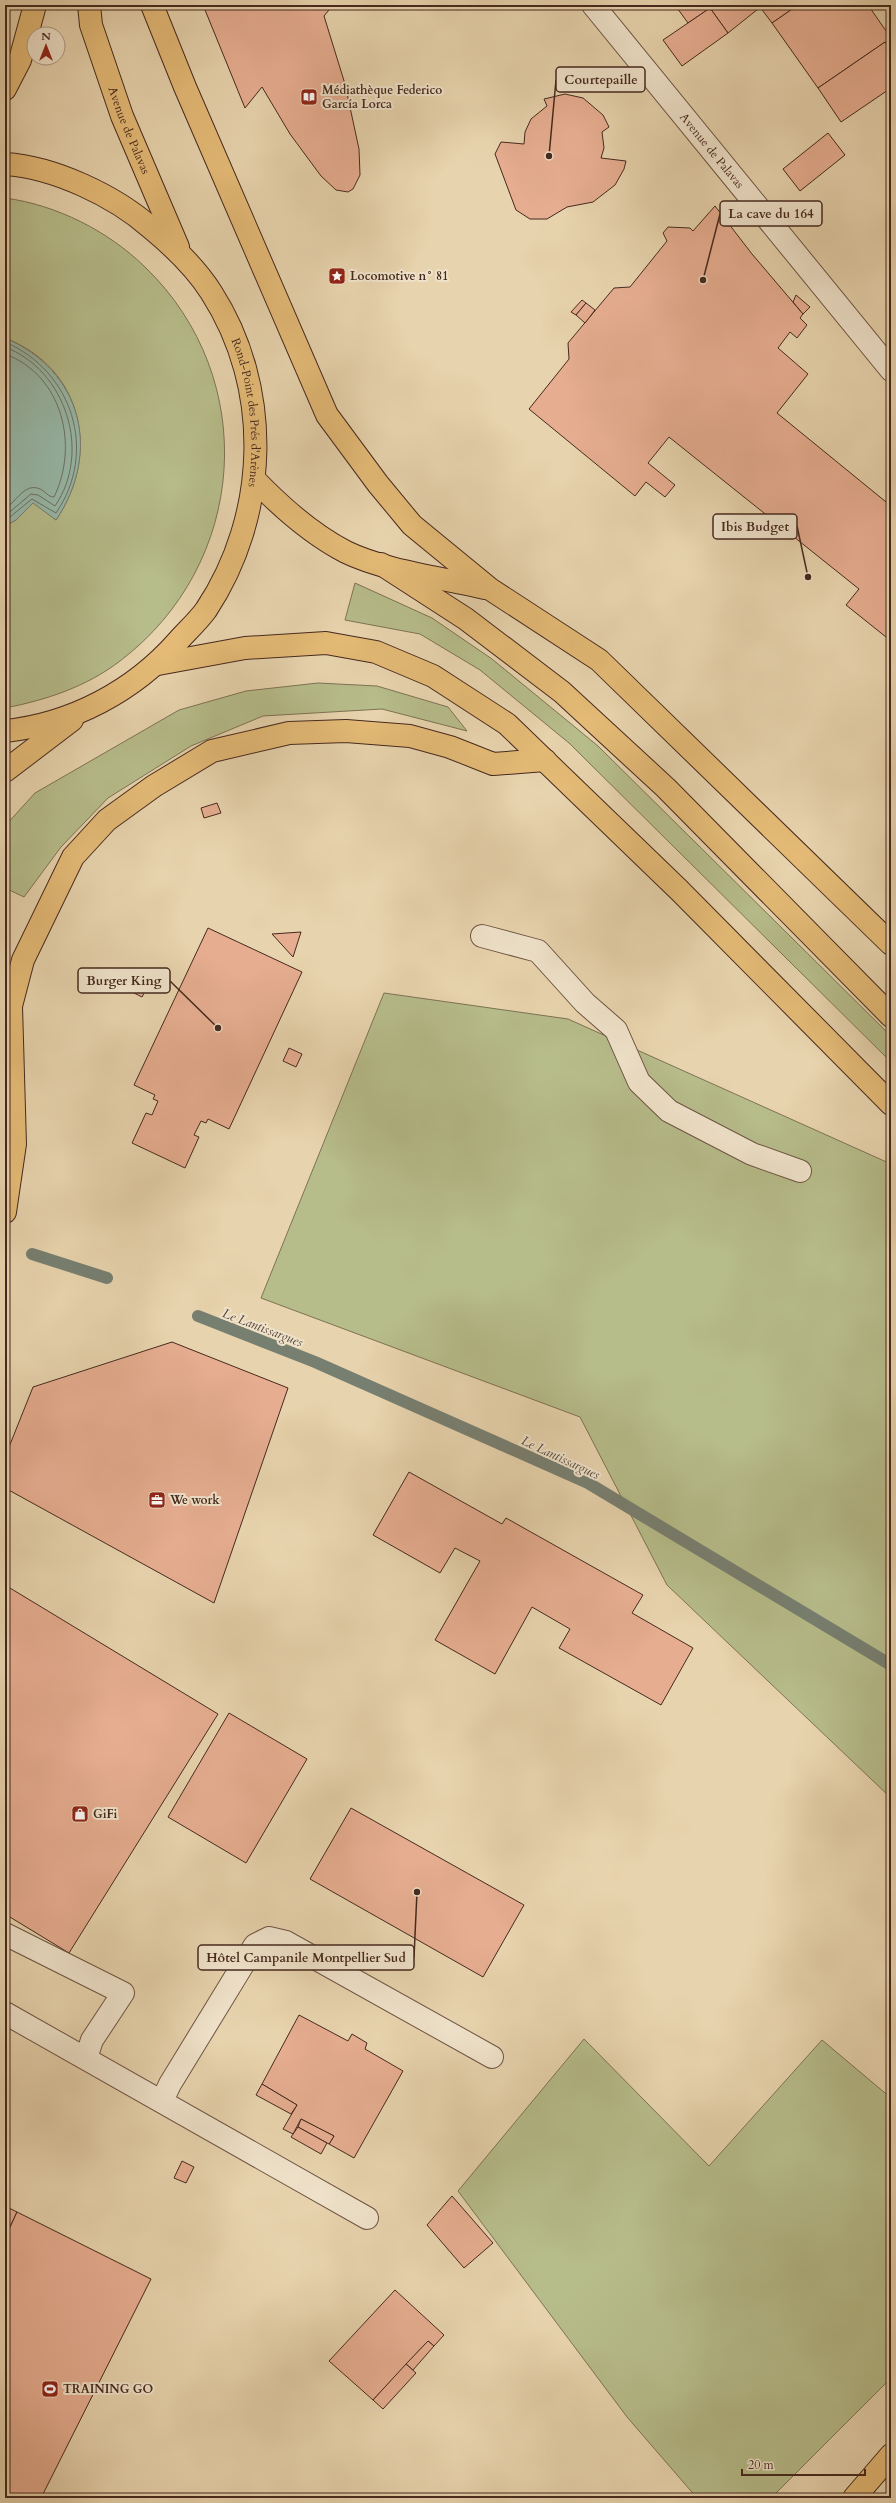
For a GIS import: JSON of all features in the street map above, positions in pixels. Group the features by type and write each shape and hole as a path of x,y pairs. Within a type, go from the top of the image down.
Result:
{"main road":[{"path":"5,89 20,60 35,5"},
{"name":"Avenue de Palavas","path":"88,5 91,25 122,116 180,252"},
{"path":"152,5 185,87 327,415 378,484 412,525 490,589 599,660 891,944"},
{"name":"Rond-Point des Prés d'Arènes","path":"5,164 76,181 132,211 180,252 211,291 234,335 247,375 256,431 255,480 235,556 206,611 158,664 123,690 84,711 26,729 5,730"},
{"path":"255,480 283,508 310,529 347,552 382,564 490,589"},
{"path":"382,564 466,619 562,692 666,788 891,1016"},
{"path":"158,664 246,648 326,643 376,652 433,676 506,724 545,760 679,890 891,1104"},
{"path":"5,771 84,711"},
{"path":"5,1212 15,1144 8,996 23,960 73,857 107,820 154,786 212,751 289,733 346,731 410,736 450,747 493,764 545,760"},
{"path":"854,2498 891,2456"}],"street":[{"name":"Avenue de Palavas","path":"593,5 891,370"},
{"path":"482,936 538,951 585,1003 616,1030 639,1082 670,1111 752,1154 800,1171"},
{"path":"5,1934 123,1993 92,2040 86,2058"},
{"path":"162,2102 170,2084 255,1944 269,1938 286,1942 492,2057"},
{"path":"5,2013 86,2058 275,2168 366,2218"}],"green space":[{"path":"5,198 24,201 62,213 98,231 115,242 145,267 182,312 208,362 222,415 224,470 215,523 194,574 163,621 120,661 93,678 65,691 35,701 5,708 5,526 16,520 33,502 56,520 70,494 78,468 80,441 77,416 67,391 52,370 31,352 5,338"},
{"path":"355,583 432,618 492,659 598,746 891,1036 891,1062 569,743 480,670 420,634 345,620"},
{"path":"318,683 377,686 448,707 467,731 382,709 263,716 191,746 108,798 61,847 24,897 5,888 5,826 35,793 179,710 246,691"},
{"path":"384,993 568,1019 891,1164 891,1798 667,1585 580,1417 261,1298"},
{"path":"584,2039 709,2166 822,2040 891,2098 891,2378 771,2498 697,2498 627,2417 458,2191"}],"water":[{"path":"5,338 31,352 52,371 67,392 77,416 80,441 78,467 70,494 56,520 33,503 16,520 5,526"}],"building":[{"name":"Médiathèque Federico García Lorca","path":"203,5 333,5 324,16 345,84 359,149 360,175 353,189 348,192 336,190 321,176 290,134 262,87 245,108"},
{"path":"675,5 763,5 728,33 710,8 688,23"},
{"path":"763,5 798,5 772,23 760,7"},
{"path":"798,5 868,5 891,38 891,51 885,42 818,88 772,23"},
{"path":"710,8 728,33 682,66 663,40"},
{"path":"885,42 891,51 891,88 841,122 818,88"},
{"path":"565,94 583,98 603,115 609,127 602,132 604,148 601,158 626,161 624,169 615,185 593,202 567,207 547,219 530,219 516,210 495,154 501,142 524,144 525,132 531,119 547,106 544,99"},
{"path":"828,133 845,155 800,191 783,169"},
{"path":"715,206 752,254 803,314 800,318 807,325 797,338 790,332 778,348 808,374 777,413 891,506 891,641 846,605 859,589 669,437 648,463 675,485 665,497 646,482 635,496 529,409 569,359 568,343 614,288 630,287 667,241 663,233 668,227 690,228 693,231"},
{"path":"796,295 810,307 803,314 793,302"},
{"path":"582,300 586,303 576,315 571,312"},
{"path":"586,303 595,310 585,323 576,315"},
{"path":"217,803 221,813 204,818 201,808"},
{"path":"208,928 302,972 229,1129 208,1119 206,1123 201,1121 194,1135 199,1137 185,1168 132,1143 146,1113 152,1115 158,1101 153,1099 155,1095 134,1085"},
{"path":"301,932 293,957 272,934"},
{"path":"137,977 150,982 142,997 130,991"},
{"path":"289,1048 302,1054 296,1067 283,1061"},
{"path":"172,1342 288,1388 214,1603 5,1488 5,1457 33,1387"},
{"path":"409,1472 502,1524 506,1518 643,1595 632,1613 693,1648 661,1705 559,1648 570,1629 532,1607 495,1674 435,1640 480,1561 455,1548 440,1573 373,1535"},
{"name":"GiFi","path":"5,1585 218,1714 69,1953 5,1914"},
{"path":"229,1713 307,1759 246,1863 168,1817"},
{"path":"351,1808 524,1905 483,1977 310,1879"},
{"path":"299,2015 348,2041 352,2034 367,2043 365,2049 403,2071 354,2158 329,2144 334,2136 301,2119 293,2134 283,2129 297,2105 262,2084"},
{"path":"262,2084 297,2105 291,2114 256,2095"},
{"path":"301,2119 334,2136 329,2144 298,2127"},
{"path":"298,2127 327,2143 321,2154 291,2137"},
{"path":"182,2161 194,2167 186,2183 174,2178"},
{"path":"452,2196 493,2243 464,2268 427,2225"},
{"path":"5,2206 17,2212 5,2238"},
{"name":"TRAINING GO","path":"17,2212 151,2279 41,2498 5,2498 5,2238"},
{"path":"395,2290 444,2335 434,2346 428,2341 373,2400 329,2361"},
{"path":"428,2341 434,2346 413,2370 406,2364"},
{"path":"406,2364 416,2373 383,2409 373,2400"}],"waterway":[{"name":"Le Lantissargues","path":"32,1254 107,1278"},
{"name":"Le Lantissargues","path":"198,1316 315,1362 588,1483 891,1665"}],"place":[{"name":"Médiathèque Federico García Lorca","path":"309,97"},
{"name":"Courtepaille","path":"549,156"},
{"name":"Locomotive n° 81","path":"337,276"},
{"name":"La cave du 164","path":"703,280"},
{"name":"Ibis Budget","path":"808,577"},
{"name":"Burger King","path":"218,1028"},
{"name":"We work","path":"157,1500"},
{"name":"GiFi","path":"80,1814"},
{"name":"Hôtel Campanile Montpellier Sud","path":"417,1892"},
{"name":"TRAINING GO","path":"50,2389"}]}
